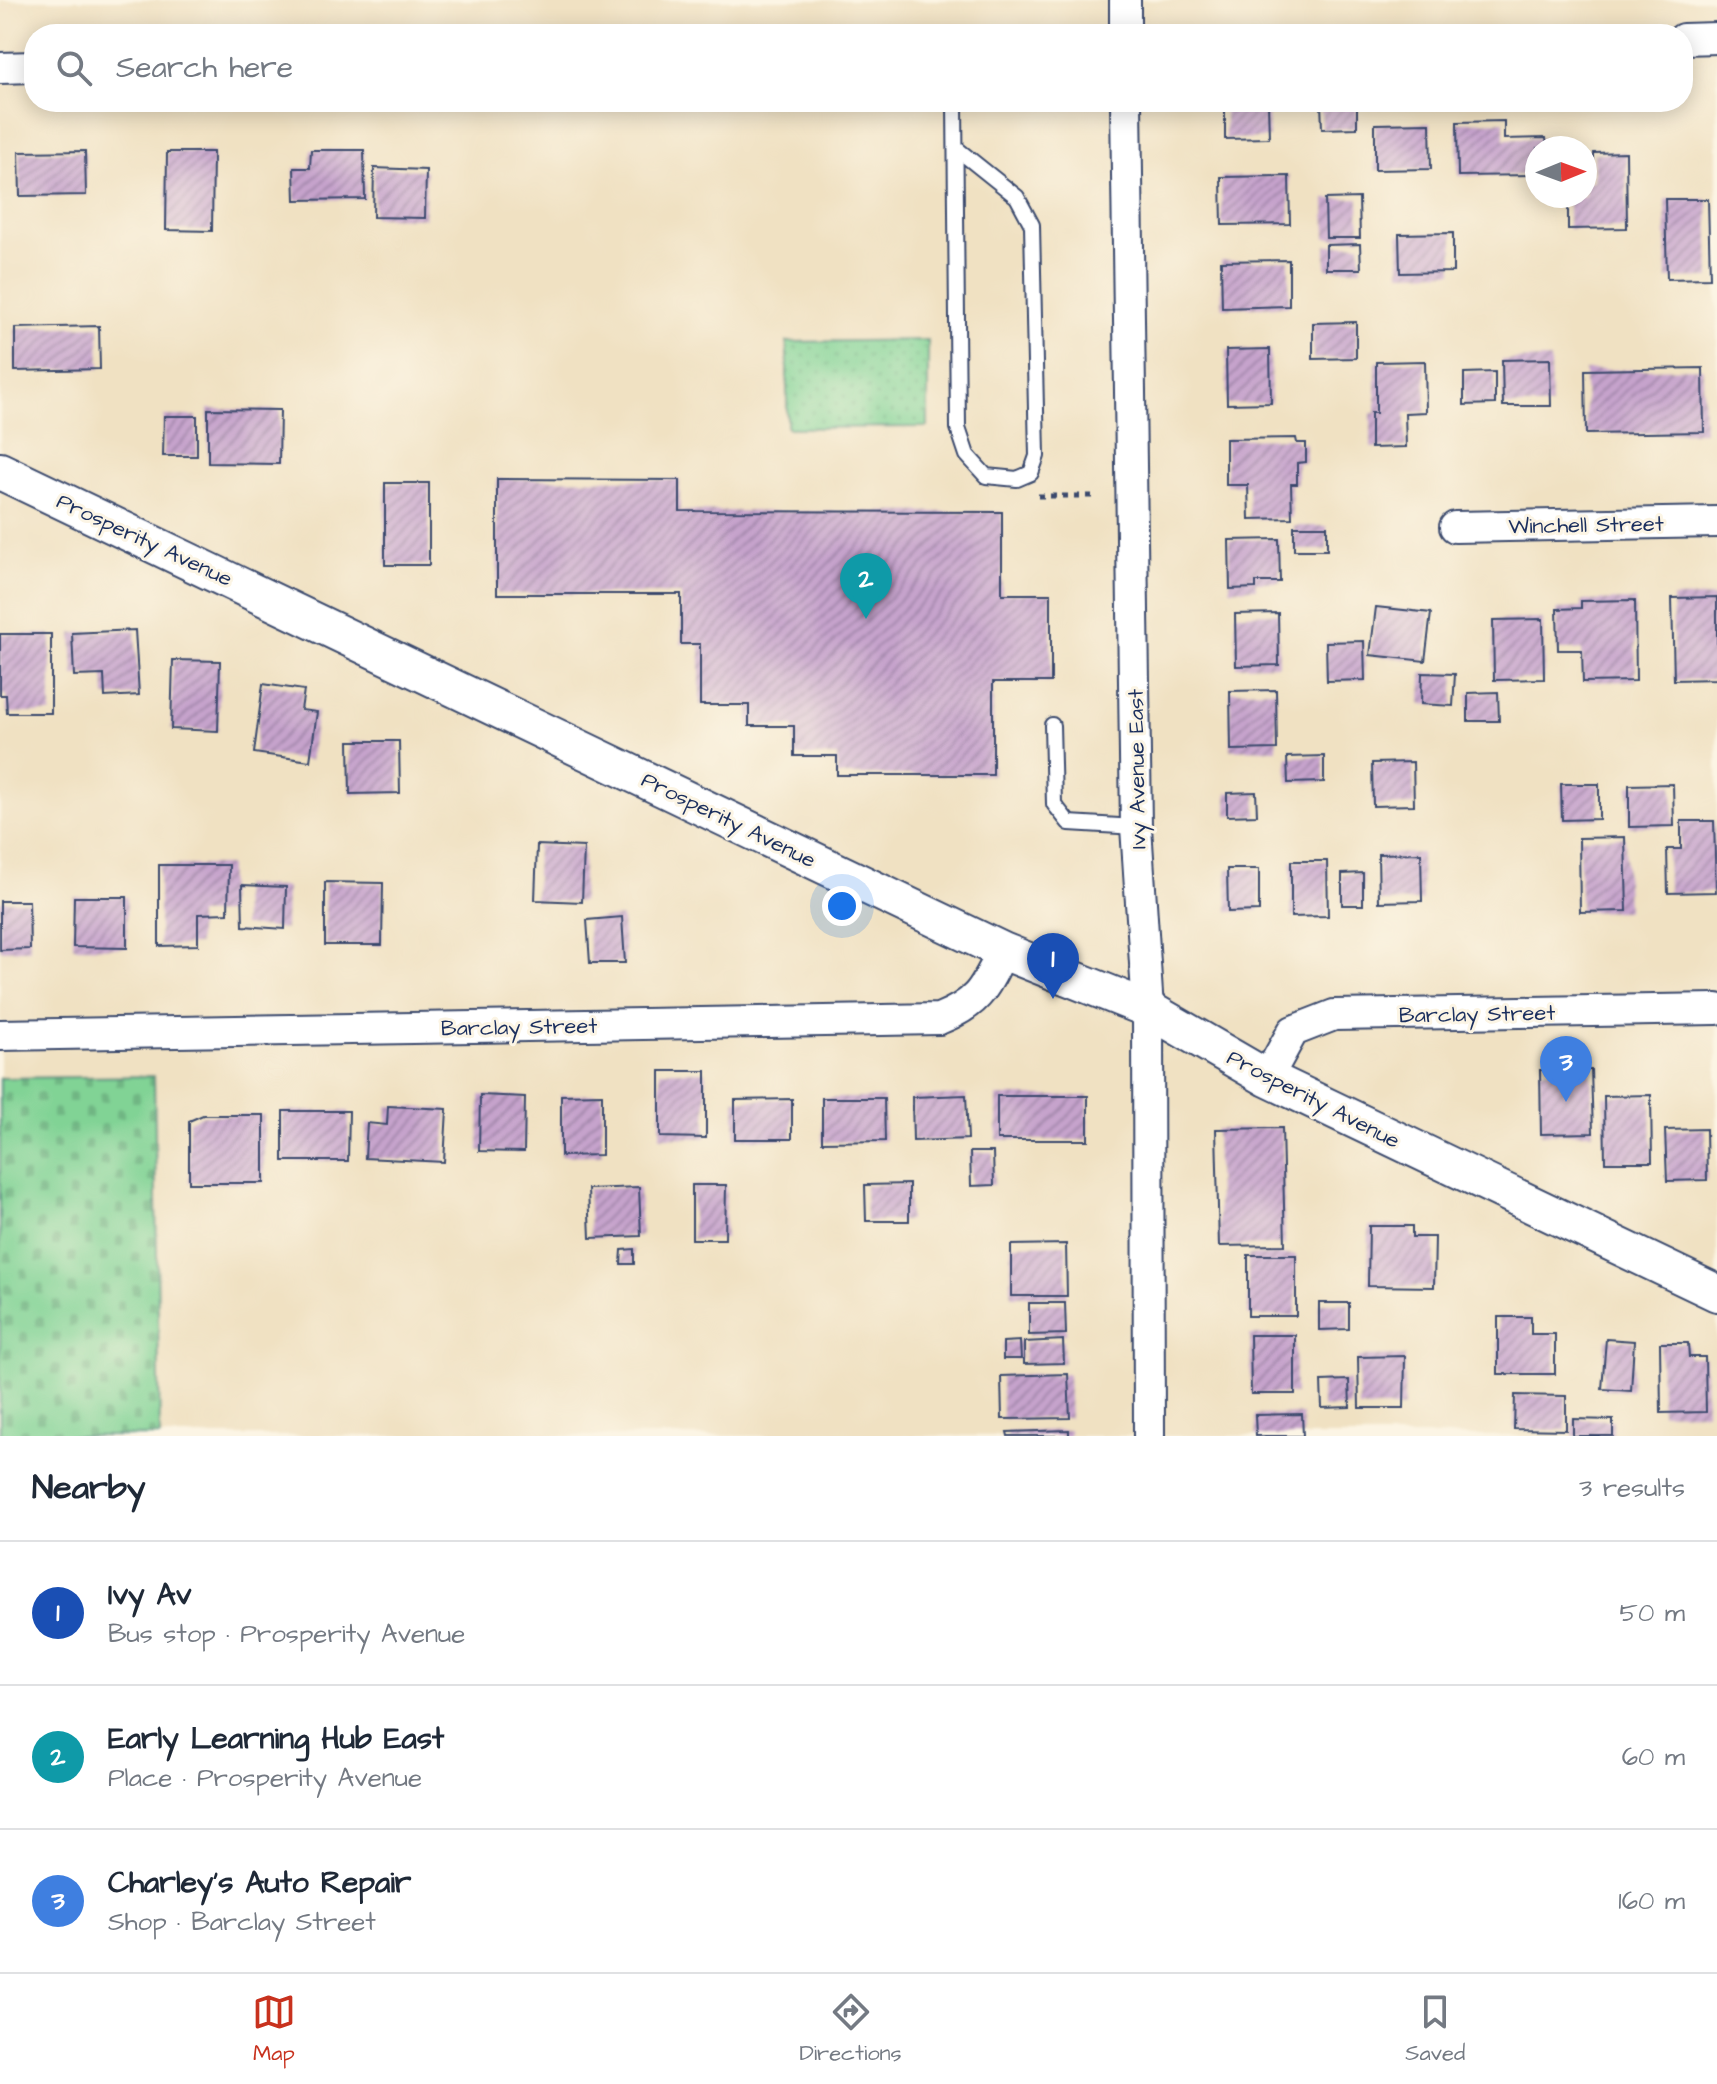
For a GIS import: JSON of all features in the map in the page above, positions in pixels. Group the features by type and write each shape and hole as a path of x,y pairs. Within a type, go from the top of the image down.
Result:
{"street":[{"path":"1125,0 1125,24"},
{"path":"1693,39 1717,38"},
{"path":"0,68 24,67"},
{"name":"Ivy Avenue East","path":"1126,112 1136,827 1148,1009 1149,1436"},
{"name":"Prosperity Avenue","path":"0,471 1003,951 1148,1009 1267,1078 1717,1293"},
{"name":"Winchell Street","path":"1455,527 1717,522"},
{"name":"Barclay Street","path":"0,1035 939,1019 968,1008 988,981 1003,951"},
{"name":"Barclay Street","path":"1267,1078 1293,1031 1334,1015 1717,1009"}],"lane":[{"path":"955,112 958,428 967,455 986,476 1017,479 1031,473 1037,456 1032,225 1017,197 957,149"},
{"path":"1052,725 1054,804 1069,823 1136,827"}],"green space":[{"path":"928,340 928,427 787,428 787,342"},
{"path":"154,1076 160,1436 0,1436 0,1078"}],"building":[{"path":"1225,112 1268,112 1269,138 1225,139"},
{"path":"1321,112 1357,112 1357,128 1322,129"},
{"path":"1504,121 1504,139 1525,138 1525,175 1458,176 1457,122"},
{"path":"1430,123 1431,169 1375,170 1375,124"},
{"path":"311,150 364,150 365,199 295,200 294,168 310,168"},
{"path":"85,151 86,195 20,196 19,152"},
{"path":"167,152 213,152 212,231 166,230"},
{"path":"1626,152 1627,228 1568,229 1568,208 1597,208 1597,153"},
{"path":"374,168 426,170 425,218 373,217"},
{"path":"1289,176 1290,224 1222,225 1221,177"},
{"path":"1359,198 1360,238 1326,238 1325,199"},
{"path":"1665,199 1708,199 1710,278 1667,279"},
{"path":"1453,233 1453,272 1400,273 1399,234"},
{"path":"1360,244 1361,269 1326,269 1326,245"},
{"path":"1289,260 1289,306 1222,308 1221,261"},
{"path":"1356,322 1356,358 1313,359 1313,323"},
{"path":"99,326 100,369 15,371 15,328"},
{"path":"1270,349 1271,403 1227,404 1226,350"},
{"path":"1550,359 1551,406 1503,406 1502,360"},
{"path":"1425,361 1426,412 1405,413 1406,447 1371,448 1371,413 1376,413 1376,362"},
{"path":"1703,368 1704,432 1586,434 1585,370"},
{"path":"1495,372 1495,404 1464,405 1464,373"},
{"path":"208,409 280,410 279,464 208,463"},
{"path":"164,416 197,416 197,456 163,456"},
{"path":"1296,438 1297,443 1306,443 1306,462 1297,463 1297,484 1291,484 1292,518 1249,519 1248,485 1226,485 1226,439"},
{"path":"497,479 680,480 680,511 1002,512 1002,594 1051,594 1051,682 993,682 993,775 837,775 837,756 794,756 794,726 749,726 749,705 700,705 700,644 681,644 681,594 497,594"},
{"path":"385,483 429,483 429,565 385,565"},
{"path":"1294,526 1327,526 1327,550 1294,550"},
{"path":"1279,539 1280,582 1256,582 1256,588 1230,589 1229,540"},
{"path":"1717,597 1717,679 1674,680 1672,598"},
{"path":"1635,600 1636,681 1583,682 1582,650 1558,650 1557,609 1581,608 1581,601"},
{"path":"1376,607 1431,613 1425,661 1370,655"},
{"path":"1278,613 1279,665 1236,666 1235,614"},
{"path":"1543,619 1544,679 1494,680 1493,620"},
{"path":"135,630 139,695 105,697 104,675 74,676 72,633"},
{"path":"0,634 51,634 51,713 7,713 6,695 0,695"},
{"path":"1364,641 1365,680 1327,681 1326,642"},
{"path":"173,660 220,661 218,731 171,729"},
{"path":"1422,673 1455,674 1453,706 1421,704"},
{"path":"263,684 304,690 301,710 317,712 310,761 254,753"},
{"path":"1276,690 1277,749 1231,750 1230,691"},
{"path":"1498,692 1499,721 1468,721 1468,693"},
{"path":"349,741 399,741 400,793 350,794"},
{"path":"1324,756 1324,782 1288,783 1287,757"},
{"path":"1413,762 1414,805 1373,806 1372,763"},
{"path":"1561,784 1599,784 1599,819 1562,820"},
{"path":"1673,784 1674,826 1629,827 1629,785"},
{"path":"1256,792 1257,815 1227,816 1227,793"},
{"path":"1681,821 1714,821 1716,892 1668,893 1667,849 1681,849"},
{"path":"1625,837 1627,911 1580,912 1579,838"},
{"path":"537,845 584,847 582,902 535,900"},
{"path":"1421,853 1422,901 1379,902 1378,854"},
{"path":"1291,861 1327,861 1328,916 1291,917"},
{"path":"159,865 229,865 228,913 198,914 198,945 159,946"},
{"path":"1227,869 1259,869 1259,911 1228,912"},
{"path":"1363,873 1363,905 1342,905 1342,874"},
{"path":"325,882 383,883 382,945 325,945"},
{"path":"242,885 286,887 285,929 243,926"},
{"path":"74,897 127,897 127,948 73,947"},
{"path":"0,901 29,901 30,949 0,950"},
{"path":"622,917 625,963 590,963 587,920"},
{"path":"1540,1070 1591,1070 1593,1133 1541,1134"},
{"path":"660,1071 706,1071 706,1138 660,1137"},
{"path":"602,1094 602,1155 561,1156 561,1095"},
{"path":"480,1095 525,1097 524,1152 479,1151"},
{"path":"966,1095 968,1139 913,1141 912,1097"},
{"path":"1651,1095 1652,1162 1605,1162 1604,1096"},
{"path":"997,1096 1088,1096 1088,1140 997,1140"},
{"path":"822,1098 884,1098 885,1141 822,1142"},
{"path":"792,1099 792,1139 735,1139 735,1100"},
{"path":"388,1106 447,1109 444,1162 365,1158 367,1123 387,1125"},
{"path":"283,1111 349,1111 348,1161 283,1161"},
{"path":"203,1115 264,1115 264,1183 189,1183 189,1121"},
{"path":"1282,1128 1285,1245 1219,1246 1216,1129"},
{"path":"1706,1129 1707,1180 1667,1181 1665,1130"},
{"path":"970,1152 993,1152 994,1185 971,1186"},
{"path":"909,1184 909,1221 866,1221 865,1185"},
{"path":"692,1185 726,1185 725,1239 692,1239"},
{"path":"639,1187 641,1236 590,1238 588,1189"},
{"path":"1369,1226 1412,1226 1412,1237 1435,1237 1434,1287 1368,1286"},
{"path":"1066,1244 1067,1296 1011,1296 1011,1245"},
{"path":"634,1249 634,1264 621,1264 622,1250"},
{"path":"1248,1255 1296,1255 1296,1316 1248,1316"},
{"path":"1029,1303 1065,1303 1066,1334 1029,1335"},
{"path":"1319,1303 1349,1303 1349,1329 1319,1330"},
{"path":"1498,1317 1531,1317 1531,1334 1555,1334 1555,1374 1498,1374"},
{"path":"1250,1335 1295,1335 1295,1394 1251,1394"},
{"path":"1606,1339 1634,1341 1631,1391 1602,1389"},
{"path":"1063,1340 1064,1363 1024,1364 1024,1342"},
{"path":"1020,1341 1021,1359 1003,1359 1003,1342"},
{"path":"1660,1343 1688,1343 1689,1357 1705,1357 1706,1412 1661,1413"},
{"path":"1405,1356 1404,1408 1359,1408 1358,1357"},
{"path":"1068,1374 1070,1418 1002,1419 1001,1376"},
{"path":"1349,1380 1350,1407 1322,1408 1321,1381"},
{"path":"1515,1395 1566,1396 1566,1430 1514,1429"},
{"path":"1302,1414 1303,1436 1256,1436 1255,1415"},
{"path":"1573,1419 1613,1420 1613,1436 1573,1436"},
{"path":"1069,1430 1069,1436 1008,1436 1007,1432"}],"place":[{"name":"Early Learning Hub East","path":"866,619"},
{"name":"Ivy Av","path":"1053,999"},
{"name":"Charley's Auto Repair","path":"1566,1102"}]}
